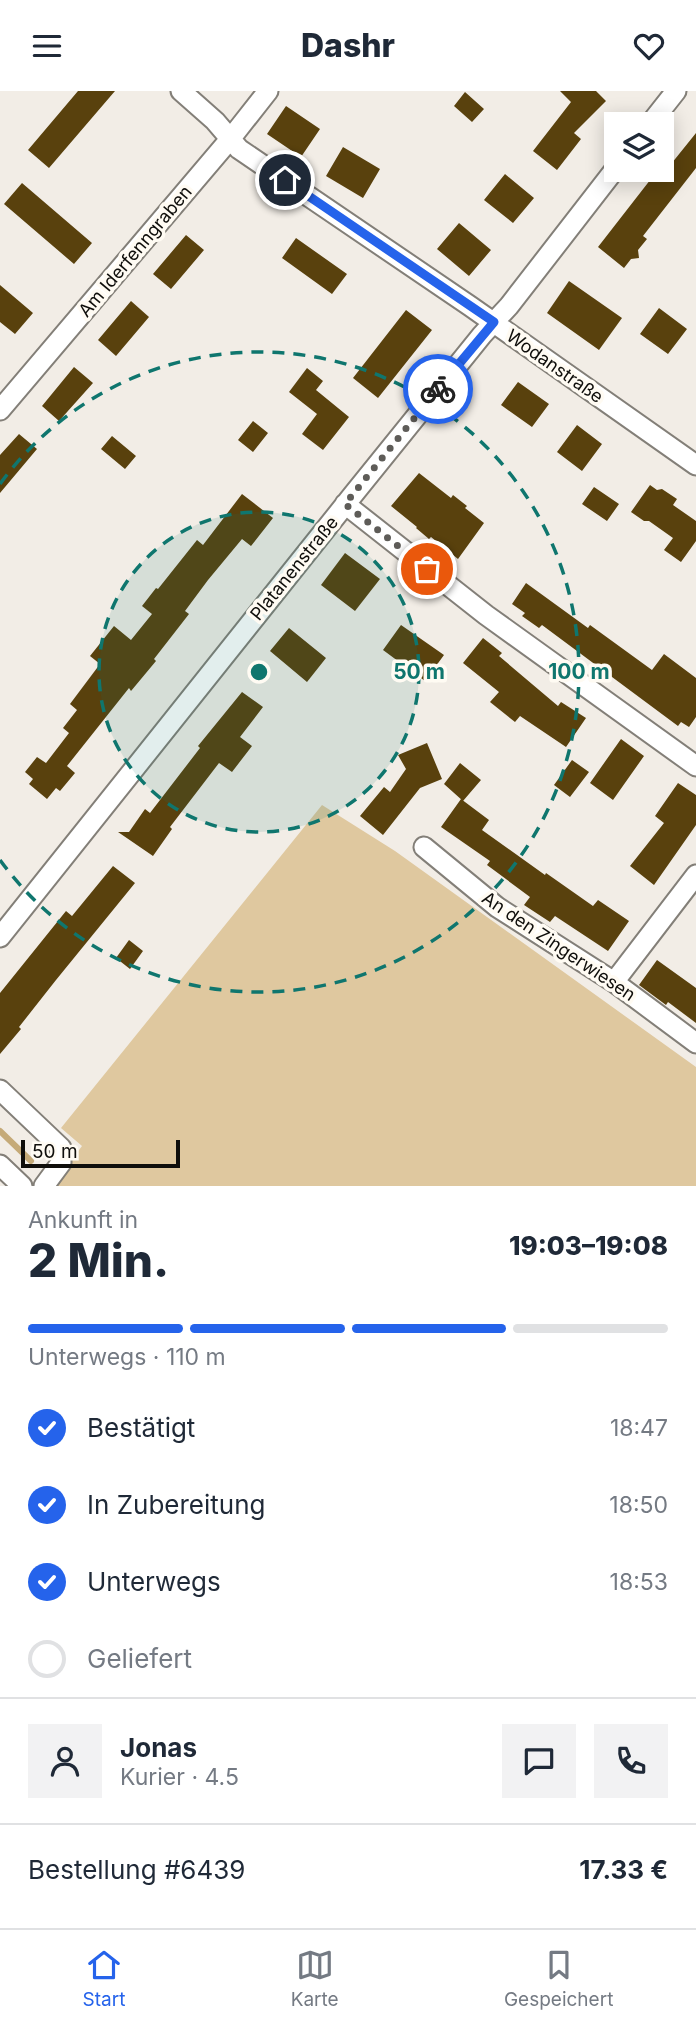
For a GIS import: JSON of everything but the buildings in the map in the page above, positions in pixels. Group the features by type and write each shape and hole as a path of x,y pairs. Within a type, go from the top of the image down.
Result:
{"street":[{"name":"Wodanstraße","path":"181,91 215,121 239,149 494,322 696,465"},
{"name":"Am Iderfenngraben","path":"0,411 268,91"},
{"path":"659,112 676,91"},
{"name":"Platanenstraße","path":"0,937 345,504 509,306 605,182"},
{"path":"345,504 486,615 696,767"},
{"name":"An den Zingerwiesen","path":"424,847 497,907 614,982 696,1043"},
{"path":"614,982 696,875"},
{"path":"0,1090 61,1148 61,1163 44,1186"},
{"path":"0,1165 22,1186"}],"shaded area":[{"path":"322,805 395,851 696,1067 696,1186 52,1186 82,1146 61,1128"}],"waterway":[{"path":"0,1131 31,1161"}],"way so far":[{"path":"427,569 345,504 438,389"}],"route":[{"path":"285,180 494,322 438,389"}]}
